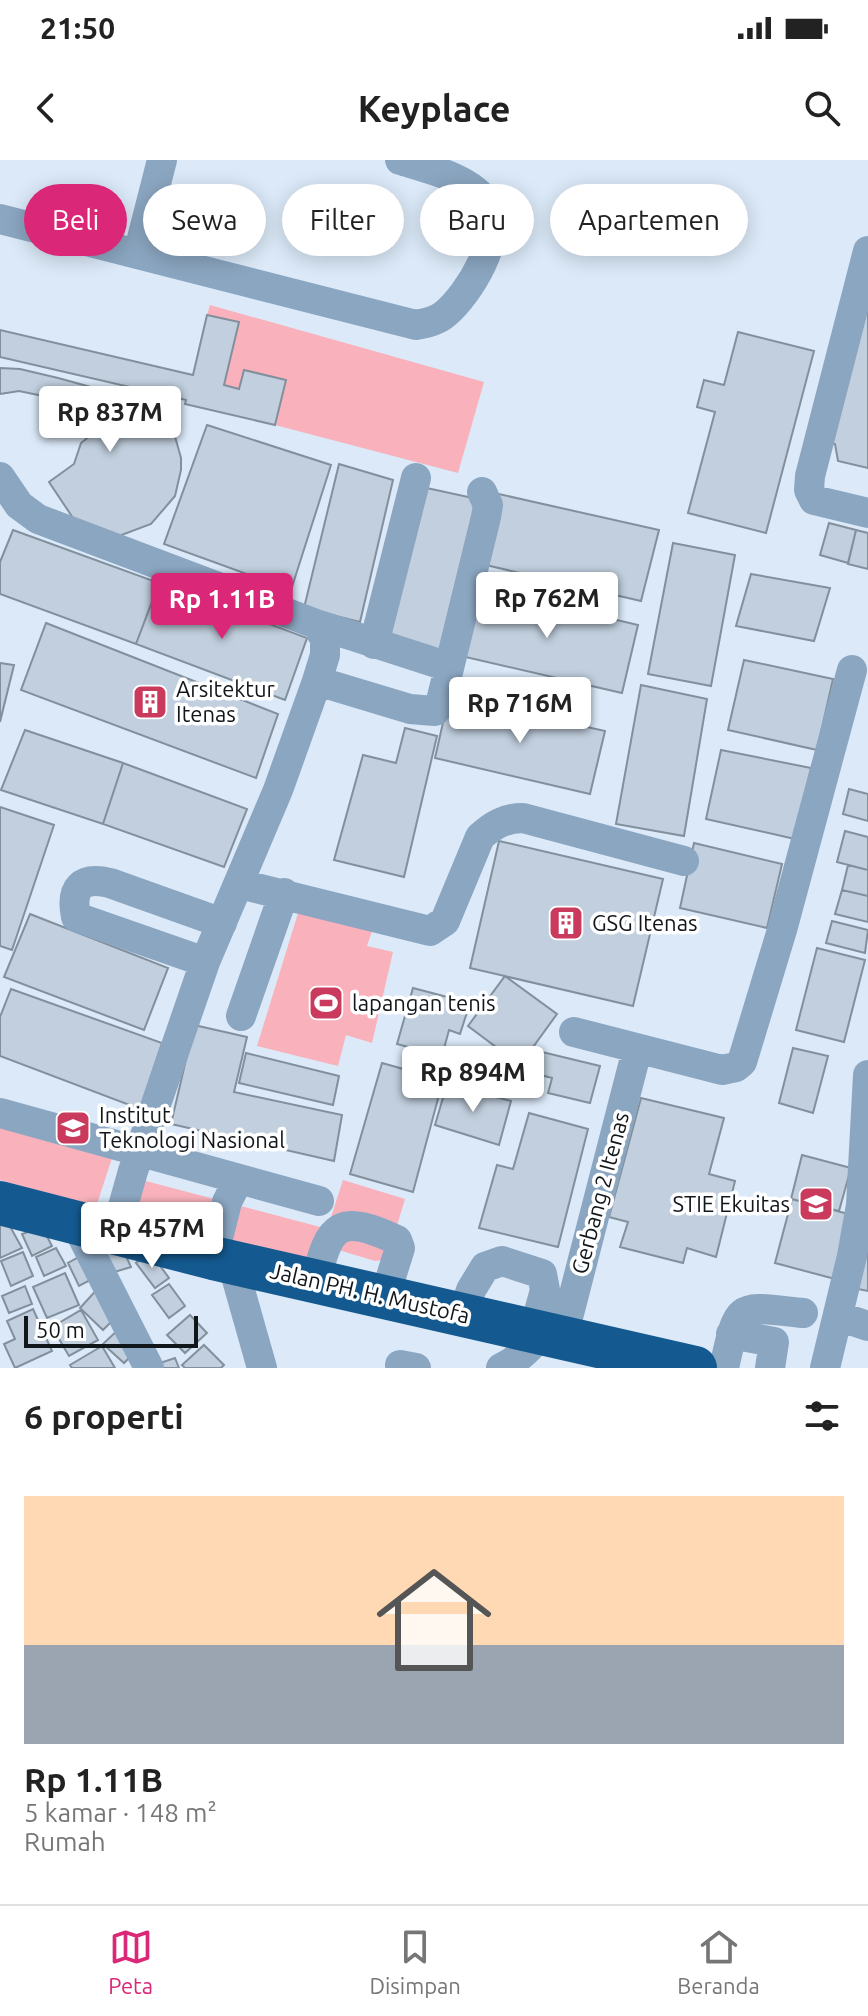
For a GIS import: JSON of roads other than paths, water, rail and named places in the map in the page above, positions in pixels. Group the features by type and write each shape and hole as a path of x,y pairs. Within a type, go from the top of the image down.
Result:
{"highway":[{"name":"Jalan PH. H. Mustofa","path":"0,1203 223,1260 695,1368"}],"street":[{"path":"138,254 162,160"},
{"path":"0,219 416,325 444,316 468,289 484,259 491,233 487,205 463,181 400,160"},
{"path":"868,251 809,490 814,500 868,513"},
{"path":"0,477 19,505 38,519 316,624 449,667"},
{"path":"374,644 416,478"},
{"path":"317,681 410,709 435,711 440,705 486,517 488,505 482,492"},
{"path":"91,1227 131,1183 205,962 278,790 325,655 325,639 316,624"},
{"path":"574,1032 722,1070 736,1067 742,1062 782,930 852,670"},
{"path":"240,884 430,931 445,921 480,837 491,827 513,818 523,818 684,861"},
{"path":"205,962 76,917 75,900 81,885 94,879 110,883 222,923"},
{"path":"241,1016 284,893"},
{"name":"Gerbang 2 Itenas","path":"547,1333 637,1050"},
{"path":"825,1368 861,1205 868,1075"},
{"path":"0,1113 319,1201"},
{"path":"238,1180 227,1202 223,1260 262,1368"},
{"path":"0,1217 91,1227"},
{"path":"316,1281 321,1258 333,1233 339,1226 351,1225 397,1240 400,1248 385,1296"},
{"path":"91,1227 149,1368"},
{"path":"463,1315 471,1290 485,1267 502,1261 542,1274 547,1333"},
{"path":"501,1368 547,1333 561,1291"},
{"path":"724,1368 731,1334 738,1316 744,1310 754,1308 792,1312 772,1355 731,1334"},
{"path":"838,1316 868,1326"}],"place":[{"name":"Arsitektur Itenas","path":"150,702"},
{"name":"GSG Itenas","path":"566,923"},
{"name":"lapangan tenis","path":"326,1003"},
{"name":"Institut Teknologi Nasional","path":"73,1128"},
{"name":"STIE Ekuitas","path":"816,1204"}]}
